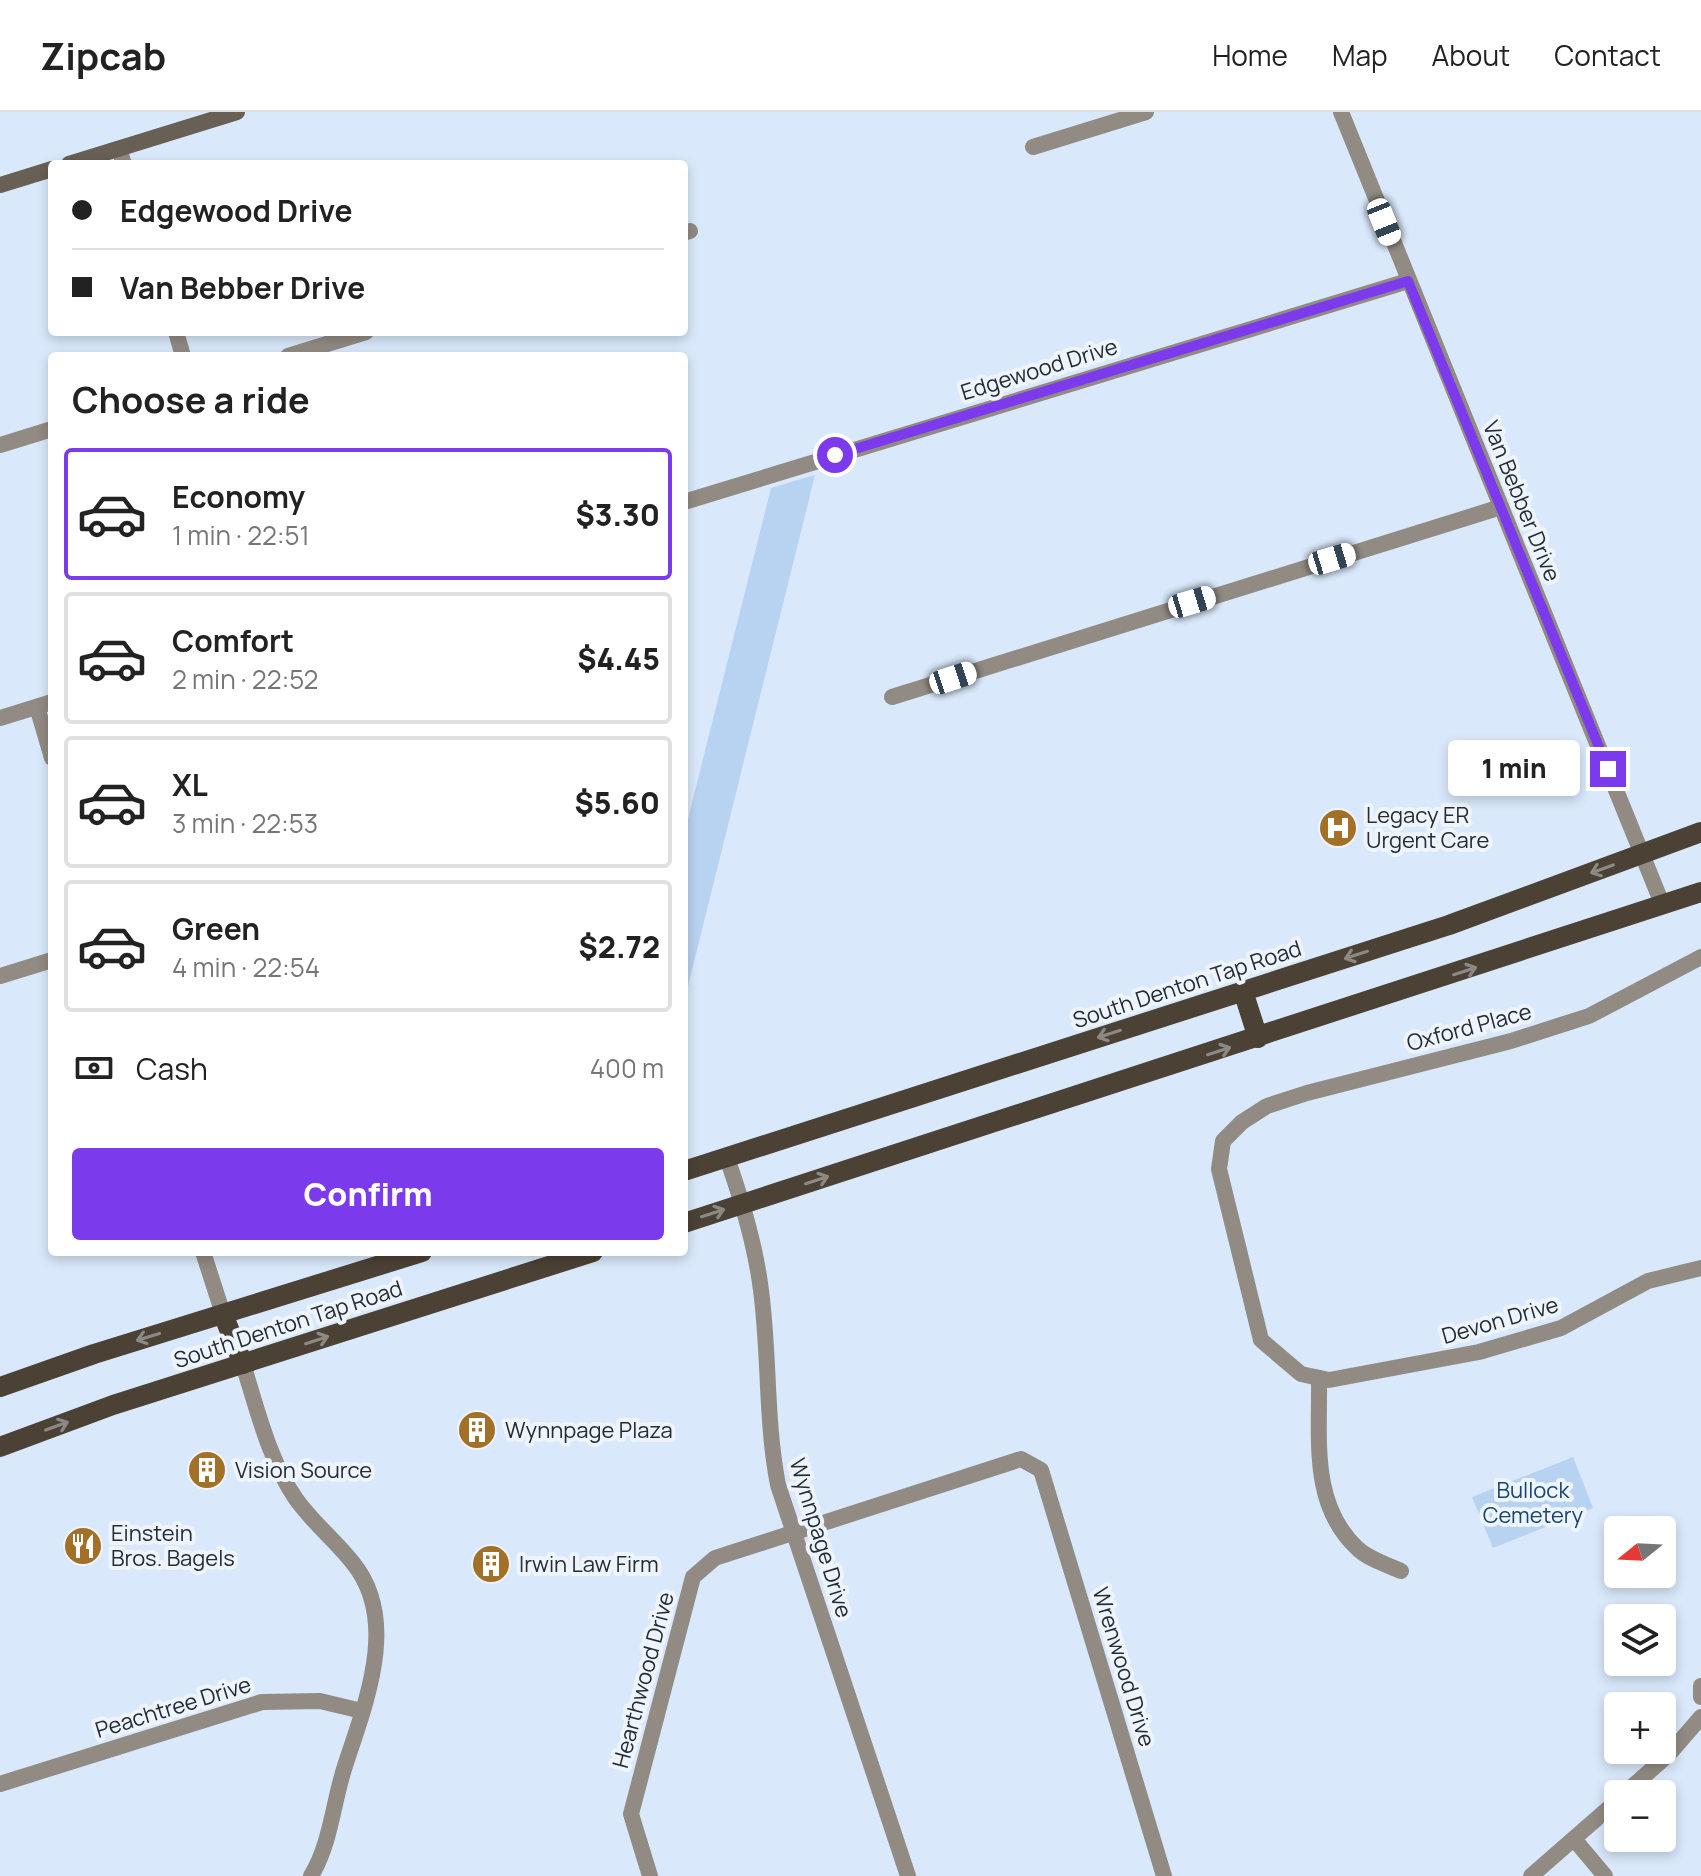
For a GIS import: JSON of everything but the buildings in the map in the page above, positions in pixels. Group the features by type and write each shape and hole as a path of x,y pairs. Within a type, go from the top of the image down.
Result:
{"main road":[{"name":"South Denton Tap Road","path":"688,1170 1449,925 1701,832"},
{"path":"688,1222 1701,892"},
{"path":"1243,991 1258,1038"},
{"name":"South Denton Tap Road","path":"0,1387 409,1256"},
{"name":"South Denton Tap Road","path":"0,1447 243,1364 580,1256"},
{"path":"223,1314 243,1364"}],"street":[{"path":"95,160 121,156 237,112"},
{"path":"1033,147 1146,112"},
{"name":"Van Bebber Drive","path":"1341,112 1663,906"},
{"path":"0,185 48,170"},
{"name":"Edgewood Drive","path":"688,501 1408,281"},
{"path":"301,352 353,336"},
{"path":"0,445 48,430"},
{"path":"892,697 1501,507"},
{"path":"0,718 44,704 48,731"},
{"name":"Oxford Place","path":"1301,1374 1261,1340 1219,1169 1223,1141 1242,1122 1267,1106 1511,1041 1589,1016 1701,957"},
{"path":"0,976 48,961"},
{"name":"Wynnpage Drive","path":"727,1158 743,1204 760,1283 769,1437 792,1532 908,1876"},
{"path":"204,1256 223,1314"},
{"name":"Devon Drive","path":"1301,1374 1329,1380 1479,1352 1561,1328 1648,1281 1701,1268"},
{"path":"243,1364 273,1456 295,1497 354,1564 366,1583 376,1637 373,1670 362,1711 334,1812 311,1876"},
{"path":"1319,1378 1320,1464 1330,1517 1359,1551 1401,1571"},
{"name":"Hearthwood Drive","path":"650,1876 631,1814 693,1577 715,1558 1021,1459 1041,1470"},
{"name":"Wrenwood Drive","path":"1041,1470 1164,1876"},
{"path":"1701,1686 1701,1697"},
{"name":"Peachtree Drive","path":"0,1784 262,1702 320,1701 362,1711"},
{"path":"1640,1780 1669,1754 1701,1717"},
{"path":"1531,1876 1604,1812"},
{"path":"1574,1839 1605,1876"}],"green space":[{"path":"815,475 688,986 688,819 771,488"},
{"name":"Bullock Cemetery","path":"1573,1457 1593,1508 1493,1548 1472,1497"}],"place":[{"name":"Legacy ER Urgent Care","path":"1338,828"},
{"name":"Wynnpage Plaza","path":"477,1430"},
{"name":"Vision Source","path":"207,1470"},
{"name":"Einstein Bros. Bagels","path":"83,1546"},
{"name":"Irwin Law Firm","path":"491,1564"}],"route":[{"path":"835,455 1408,281 1608,769"}]}
